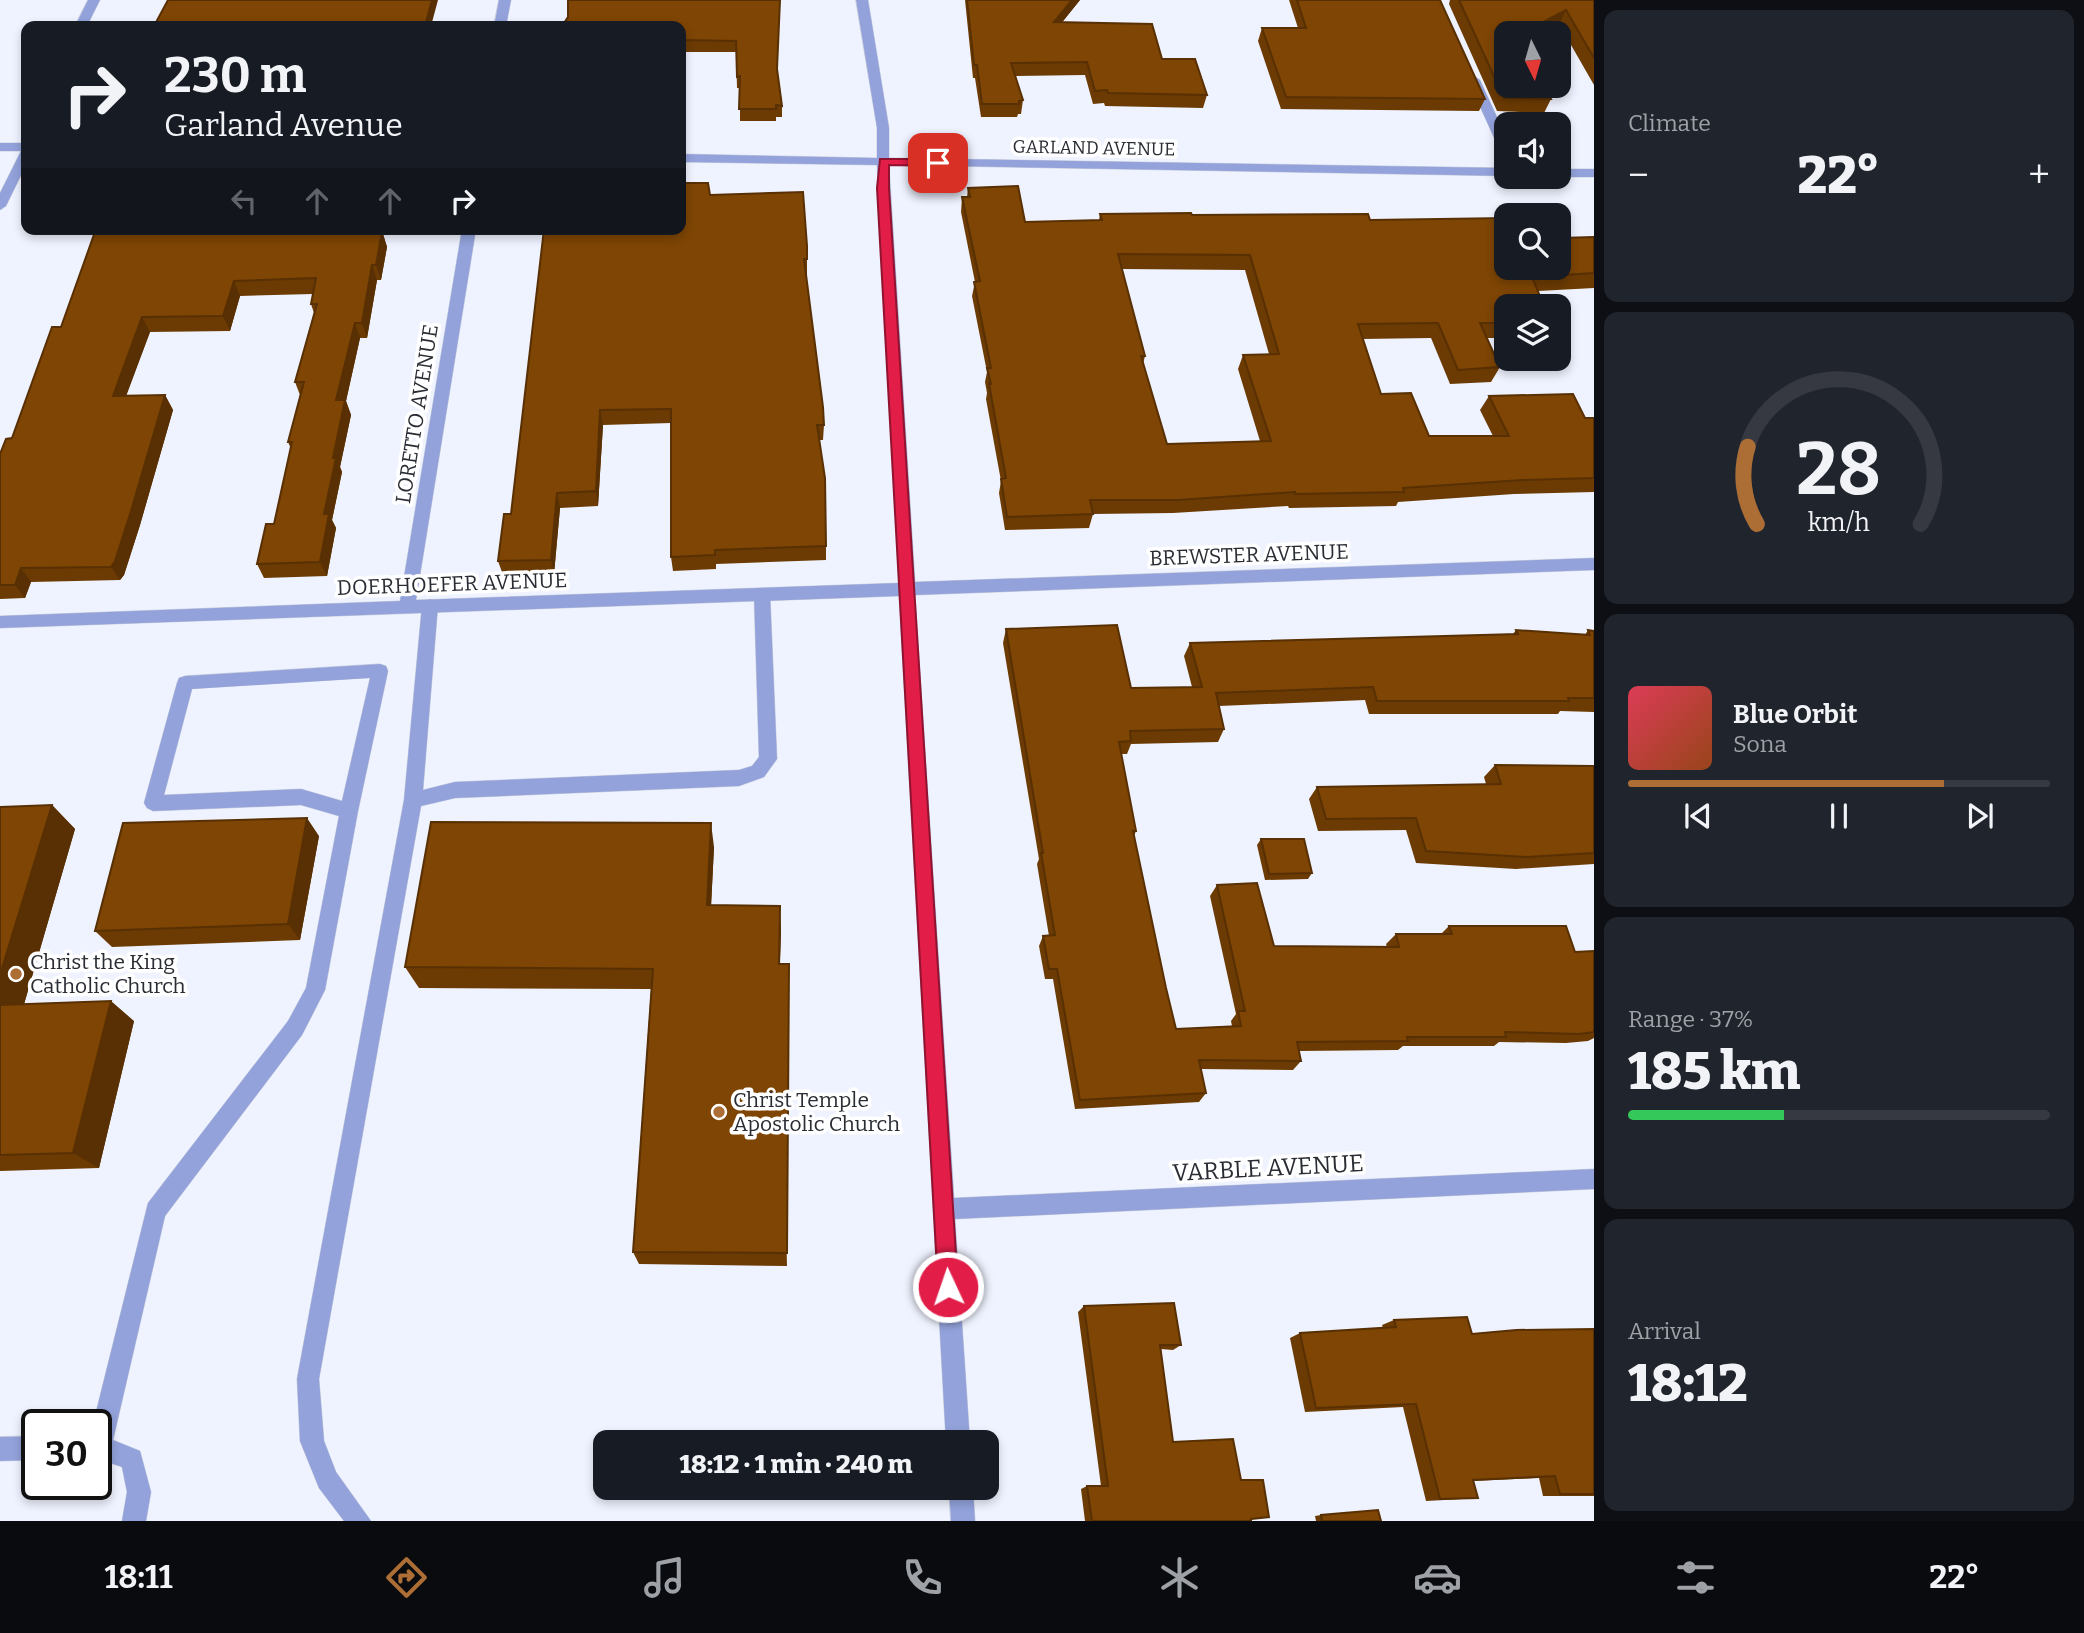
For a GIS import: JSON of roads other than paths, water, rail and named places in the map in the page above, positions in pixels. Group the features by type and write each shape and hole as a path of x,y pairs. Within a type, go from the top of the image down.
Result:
{"street":[{"path":"84,21 94,0"},
{"path":"501,21 505,0"},
{"path":"862,0 883,128 906,589 957,1430"},
{"path":"1469,71 1494,125"},
{"path":"0,146 21,147"},
{"name":"GARLAND AVENUE","path":"686,158 1494,172"},
{"path":"0,206 21,163"},
{"path":"1571,173 1594,173"},
{"name":"LORETTO AVENUE","path":"407,606 468,235"},
{"name":"BREWSTER AVENUE","path":"906,589 1594,564"},
{"name":"DOERHOEFER AVENUE","path":"0,622 906,589"},
{"path":"413,800 455,790 739,778 758,772 768,759 762,594"},
{"path":"359,1521 327,1480 312,1441 308,1379 413,800 430,605"},
{"path":"107,1409 156,1211 295,1028 315,990 349,811 380,671 185,684 153,803 302,797 349,811"},
{"name":"VARBLE AVENUE","path":"943,1209 1594,1179"},
{"path":"0,1449 21,1448"},
{"path":"112,1451 132,1459 139,1492 134,1521"},
{"path":"962,1500 963,1521"}],"place":[{"name":"Christ the King Catholic Church","path":"16,974"},
{"name":"Christ Temple Apostolic Church","path":"719,1112"}]}
